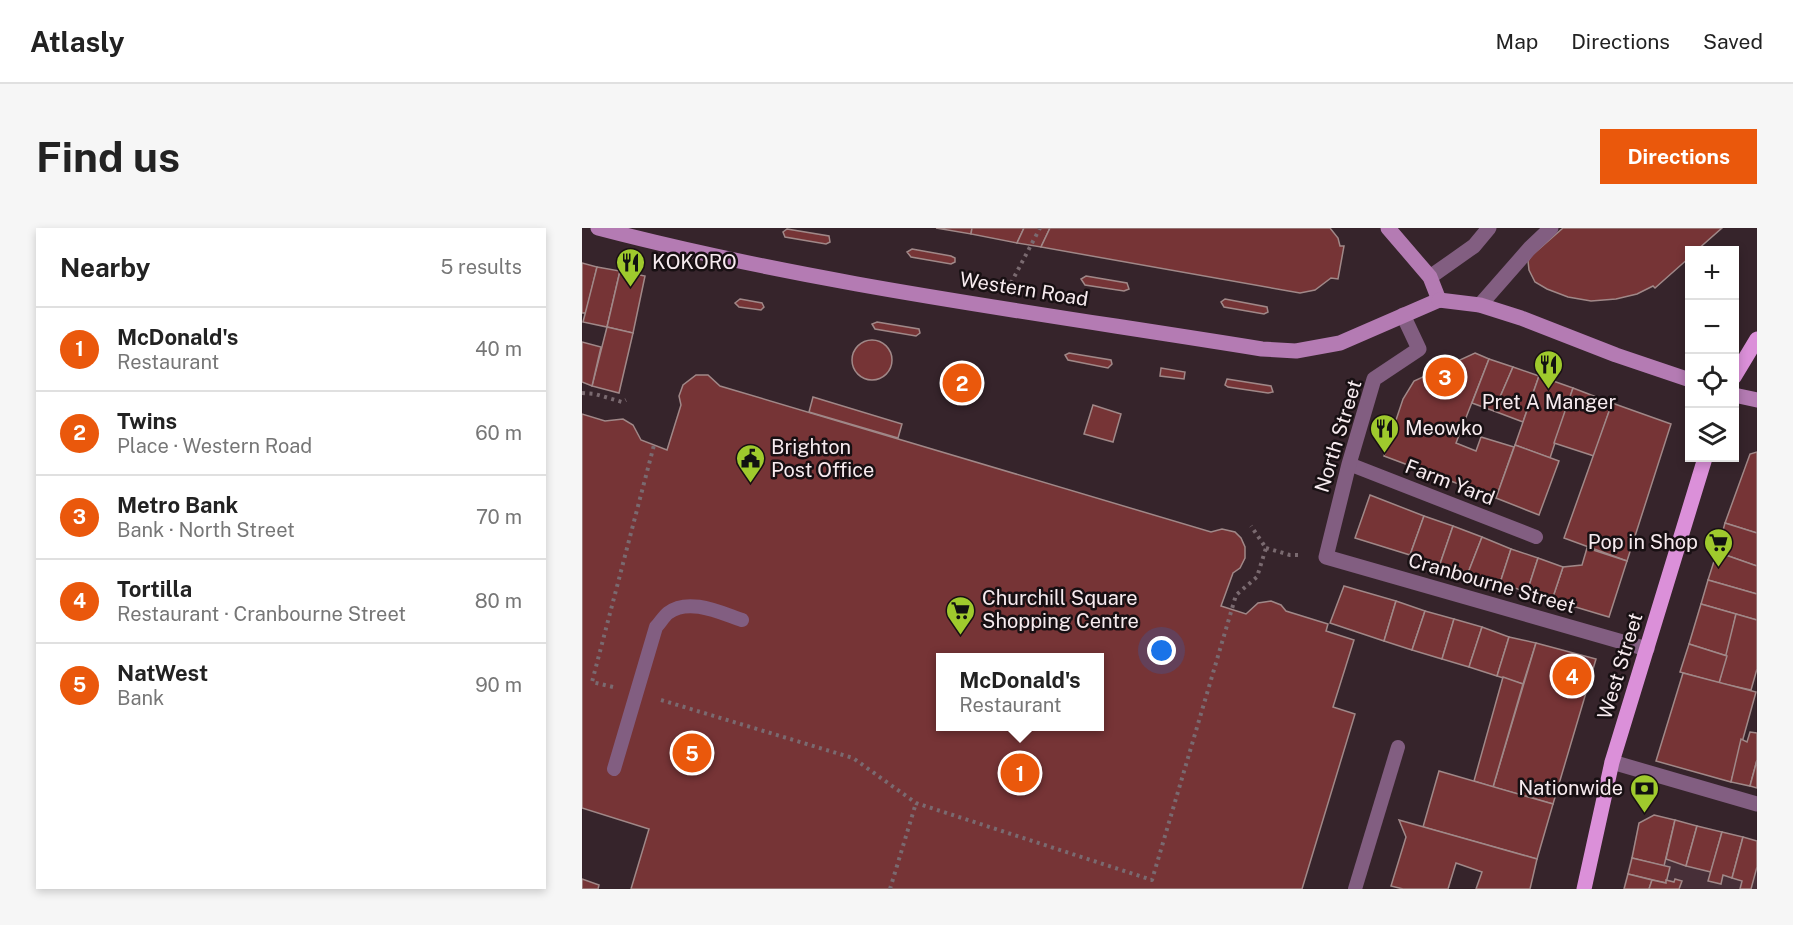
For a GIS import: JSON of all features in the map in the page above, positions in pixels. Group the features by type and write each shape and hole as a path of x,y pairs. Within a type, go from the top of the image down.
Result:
{"main road":[{"path":"1739,369 1757,339"},
{"name":"West Street","path":"1584,889 1612,762 1704,462"}],"street":[{"name":"Western Road","path":"598,228 725,259 1262,349 1296,351 1340,343 1439,300"},
{"path":"1388,228 1430,278 1439,300 1480,305 1521,318 1685,379"},
{"path":"1430,278 1474,246 1489,228"},
{"path":"1480,305 1530,248 1551,228"},
{"name":"North Street","path":"1326,557 1349,464 1374,379 1419,349 1404,315"},
{"path":"1739,396 1757,400"},
{"name":"Cranbourne Street","path":"1326,557 1647,649"},
{"path":"1612,762 1757,804"}],"lane":[{"name":"Farm Yard","path":"1349,464 1536,537"},
{"path":"614,769 656,627 668,613 683,606 702,608 742,620"},
{"path":"1355,889 1398,747"}],"path":[{"path":"998,306 1040,228"},
{"path":"582,393 595,394 622,402 626,400"},
{"path":"624,690 592,682 654,445"},
{"path":"1251,526 1266,548 1290,555"},
{"path":"656,699 853,758 916,803 1152,880 1236,595 1257,577 1266,548"},
{"path":"890,889 916,803"}],"shaded area":[{"path":"1654,815 1757,841 1757,889 1623,889 1639,823"}],"building":[{"path":"936,228 972,228 971,234"},
{"path":"972,228 1024,228 1017,243 971,234"},
{"path":"1024,228 1050,228 1041,247 1017,243"},
{"path":"1050,228 1330,228 1338,238 1340,246 1344,246 1338,279 1331,278 1315,290 1300,293 1041,247"},
{"path":"1563,228 1722,228 1702,246 1685,246 1685,261 1655,288 1653,286 1637,294 1616,299 1591,301 1568,297 1547,289 1535,282 1529,270 1528,261"},
{"path":"787,229 829,236 830,242 826,244 785,237 783,232"},
{"path":"912,249 951,256 955,258 955,262 951,264 911,257 907,252"},
{"path":"582,263 597,267 586,313 582,313"},
{"path":"597,267 620,271 607,327 583,322"},
{"path":"620,271 645,276 633,333 607,327"},
{"path":"1086,276 1127,283 1129,289 1124,291 1085,285 1081,279"},
{"path":"740,299 762,303 764,307 761,310 739,307 735,303"},
{"path":"1225,299 1267,307 1268,312 1264,314 1224,307 1221,302"},
{"path":"877,322 919,329 920,333 916,336 875,329 872,324"},
{"path":"607,327 633,333 619,393 592,386"},
{"path":"872,340 880,341 886,346 891,352 891,368 886,374 880,379 872,380 864,379 858,374 853,368 852,360 853,352 858,346 864,341"},
{"path":"582,342 601,347 592,386 582,382"},
{"path":"1069,353 1111,360 1112,364 1108,368 1068,360 1065,355"},
{"path":"1475,353 1489,359 1456,443 1476,451 1481,437 1514,447 1496,498 1384,456 1403,399 1414,381"},
{"path":"1489,359 1513,367 1494,411 1472,403"},
{"path":"1513,367 1539,376 1523,422 1494,411"},
{"path":"1161,368 1185,372 1184,379 1160,376"},
{"name":"Churchill Square Shopping Centre","path":"696,375 708,375 720,386 1211,532 1222,529 1235,532 1245,547 1245,558 1240,568 1233,573 1221,606 1246,614 1258,603 1271,601 1281,605 1286,611 1328,624 1326,631 1354,640 1333,707 1355,714 1302,889 631,889 649,829 582,808 582,414 605,421 623,419 633,425 641,440 667,450 681,405 679,396 683,385"},
{"path":"1539,376 1573,388 1550,458 1515,445"},
{"path":"1227,379 1271,386 1273,392 1228,387 1225,385"},
{"path":"1573,388 1612,403 1594,456 1554,443"},
{"path":"813,397 902,424 898,438 809,412"},
{"path":"1612,403 1671,424 1627,561 1564,538"},
{"path":"1093,405 1121,414 1113,442 1084,434"},
{"path":"1515,445 1559,461 1539,515 1496,498"},
{"path":"1757,452 1757,533 1725,523 1750,454"},
{"path":"1370,495 1424,516 1410,555 1355,538"},
{"path":"1424,516 1453,526 1440,564 1410,555"},
{"path":"1725,523 1757,533 1757,566 1717,552"},
{"path":"1453,526 1482,537 1468,573 1440,564"},
{"path":"1482,537 1511,549 1500,583 1468,573"},
{"path":"1587,548 1627,561 1609,617 1552,600 1563,567 1582,565"},
{"path":"1511,549 1538,558 1527,592 1500,583"},
{"path":"1717,552 1757,566 1757,594 1708,580"},
{"path":"1538,558 1563,567 1552,600 1527,592"},
{"path":"1708,580 1757,594 1757,620 1701,604"},
{"path":"1344,586 1396,601 1384,641 1330,623"},
{"path":"1396,601 1425,611 1412,650 1384,641"},
{"path":"1701,604 1736,614 1727,656 1689,644"},
{"path":"1425,611 1454,619 1442,659 1412,650"},
{"path":"1736,614 1757,620 1757,669 1751,690 1719,683"},
{"path":"1454,619 1482,627 1469,667 1442,659"},
{"path":"1482,627 1509,637 1497,676 1469,667"},
{"path":"1509,637 1536,643 1523,684 1497,676"},
{"path":"1536,643 1596,659 1553,804 1493,787"},
{"path":"1689,644 1727,656 1719,683 1680,672"},
{"path":"1683,673 1756,692 1731,782 1656,761"},
{"path":"1503,677 1523,684 1493,787 1474,781"},
{"path":"1750,732 1757,733 1757,760 1750,786 1731,782 1741,739 1747,742"},
{"path":"1757,760 1757,788 1750,786"},
{"path":"1439,771 1553,804 1537,859 1423,827"},
{"path":"1654,815 1675,820 1664,866 1632,858 1639,823"},
{"path":"1399,820 1537,859 1530,889 1476,889 1482,872 1456,863 1448,889 1403,889 1391,886 1406,837"},
{"path":"1675,820 1697,826 1686,866 1666,859"},
{"path":"1697,826 1722,832 1711,872 1686,866"},
{"path":"1722,832 1743,837 1732,878 1723,875 1721,884 1708,881"},
{"path":"1743,837 1757,841 1757,867 1751,889 1740,889 1742,881 1732,878"},
{"path":"1632,858 1670,867 1666,883 1628,874"},
{"path":"1628,874 1652,880 1649,889 1624,889"},
{"path":"582,879 599,885 598,889 582,889"},
{"path":"1675,879 1682,881 1679,889 1649,889 1652,880 1666,883 1666,880 1674,882"}],"place":[{"name":"KOKORO","path":"631,288"},
{"name":"Metro Bank","path":"1445,377"},
{"name":"Twins","path":"962,383"},
{"name":"Pret A Manger","path":"1549,390"},
{"name":"Meowko","path":"1384,454"},
{"name":"Brighton Post Office","path":"750,484"},
{"name":"Pop in Shop","path":"1719,568"},
{"name":"Churchill Square Shopping Centre","path":"961,636"},
{"name":"Tortilla","path":"1572,676"},
{"name":"NatWest","path":"692,753"},
{"name":"McDonald's","path":"1020,773"},
{"name":"Nationwide","path":"1644,814"}]}
